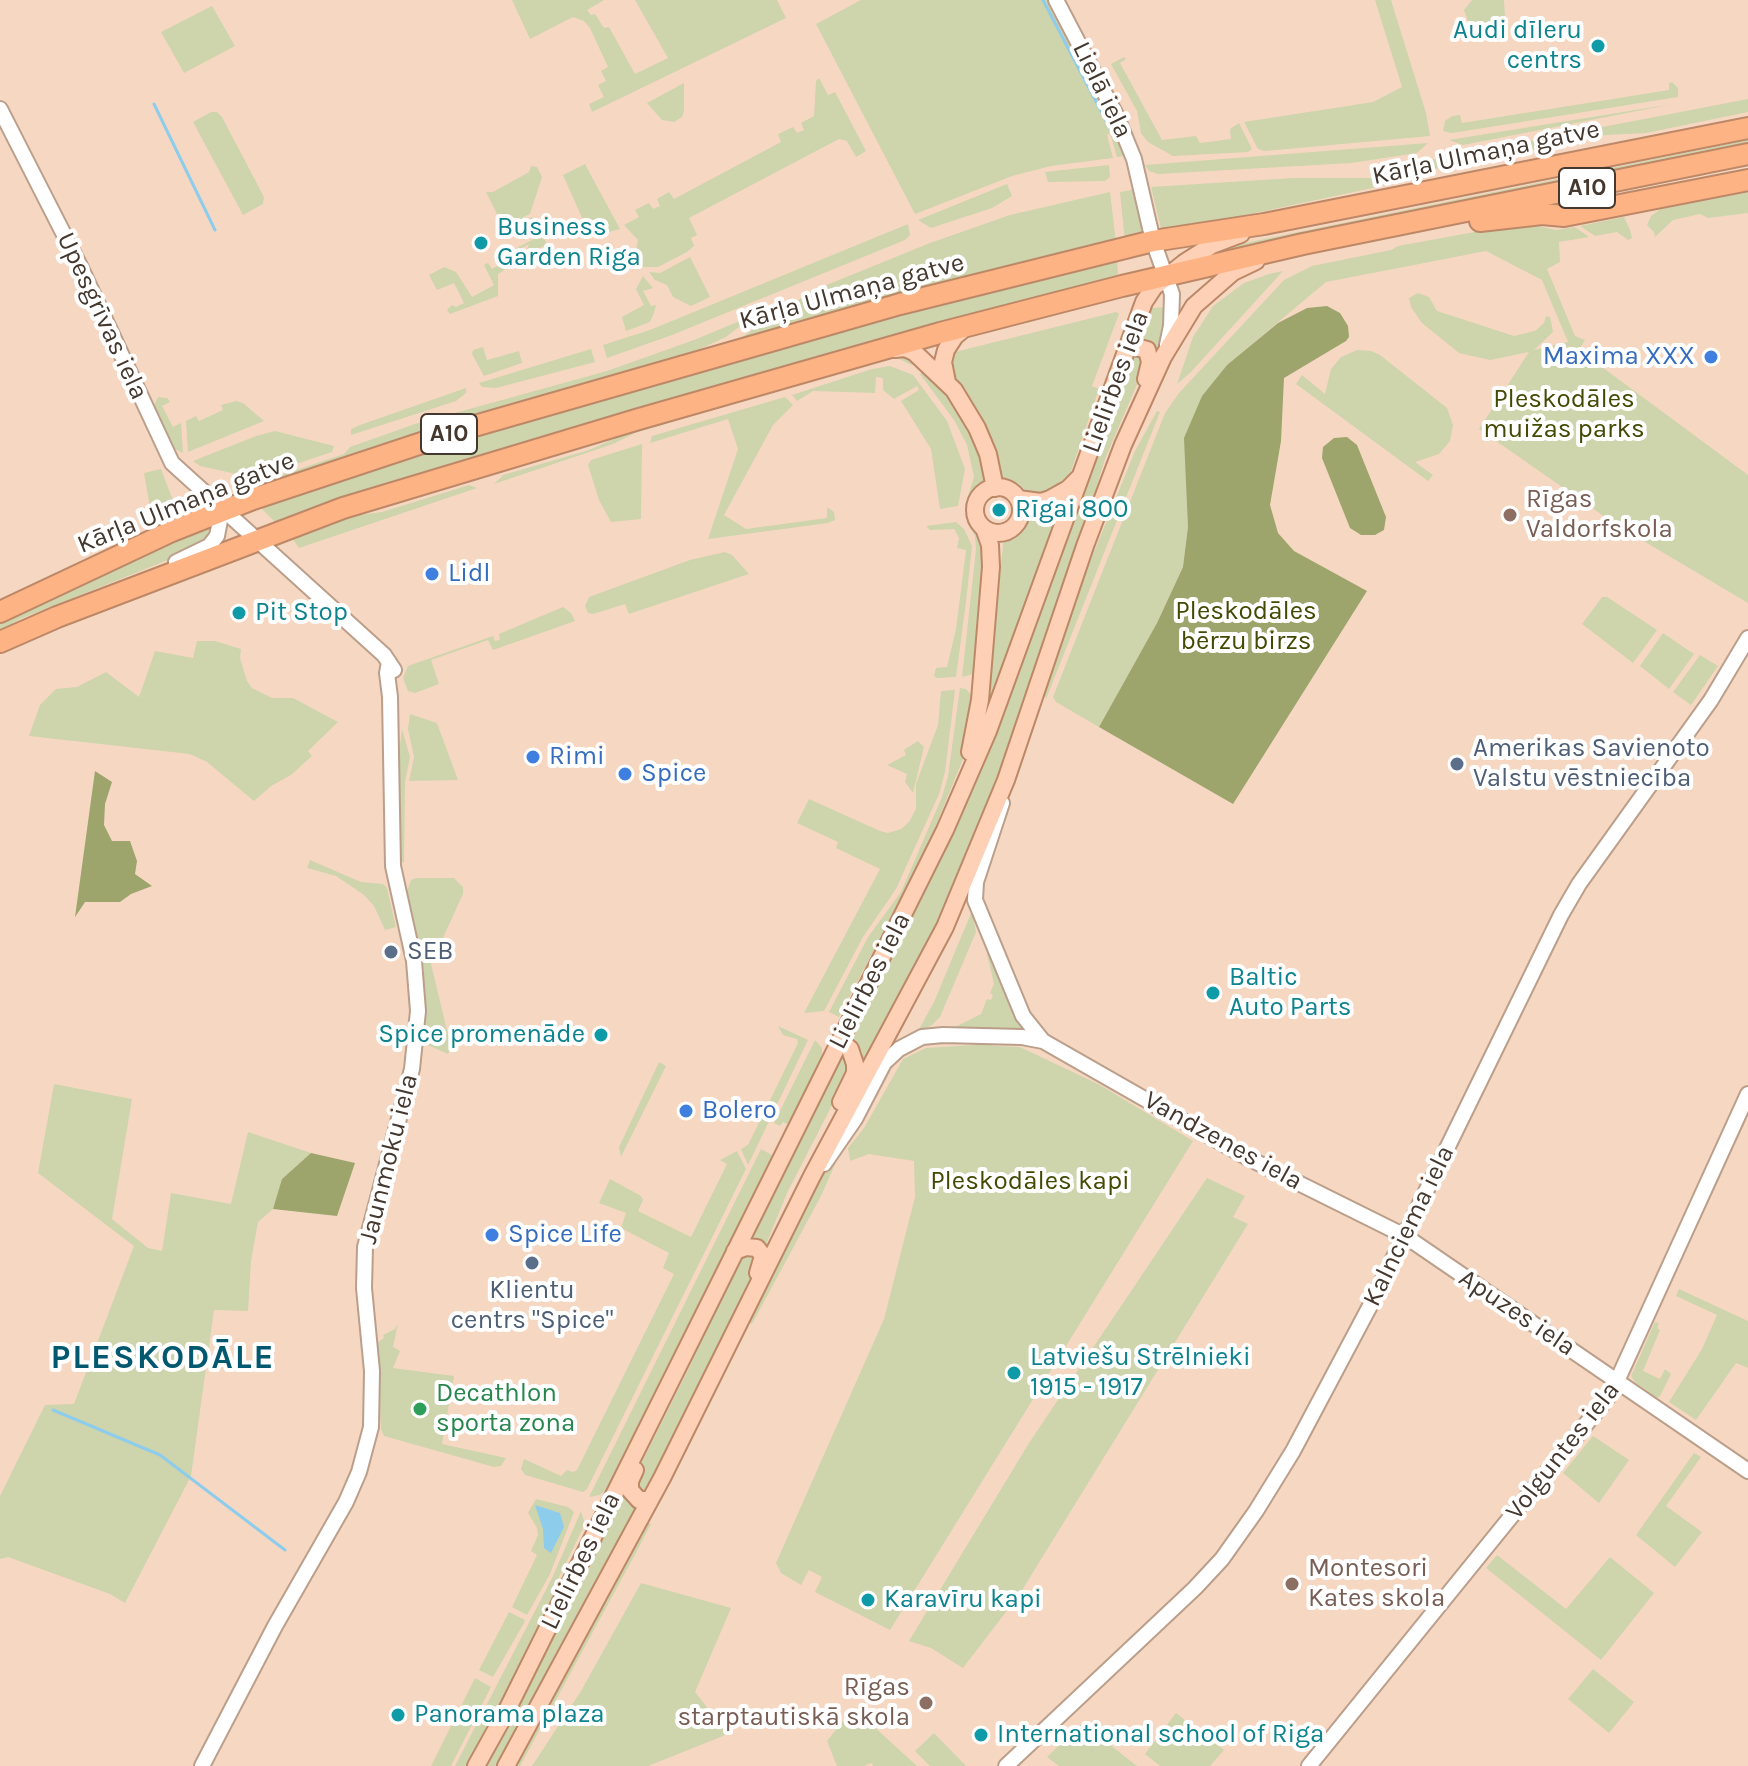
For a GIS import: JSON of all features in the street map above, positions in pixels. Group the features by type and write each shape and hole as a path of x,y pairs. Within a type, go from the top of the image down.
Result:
{"highway":[{"name":"Kārļa Ulmaņa gatve","path":"0,612 222,510 464,429 900,304 1153,241 1264,224 1748,128"},
{"name":"Kārļa Ulmaņa gatve","path":"0,642 258,540 413,486 968,326 1155,284 1303,244 1748,154"},
{"path":"1425,220 1467,223 1542,214 1564,216 1748,180"}],"main road":[{"path":"1155,284 1201,251 1264,224"},
{"name":"Lielirbes iela","path":"506,1766 650,1500 812,1176 945,927 1006,780 1085,546 1142,400 1163,357 1194,306 1225,278 1258,260 1303,244"},
{"name":"Lielirbes iela","path":"476,1766 506,1712 945,830 988,731 1128,349 1155,284"},
{"path":"948,383 943,362 946,350 955,336 968,326"},
{"path":"1128,349 1142,347 1149,355 1142,400"},
{"path":"883,350 905,348 914,352 948,383 977,428 991,462 995,488"},
{"path":"1018,499 1041,502 1050,499 1068,489 1083,474"},
{"path":"945,830 972,745 978,714 991,567 990,545 978,520 976,505 985,492 995,488 1011,491 1018,499 1021,510 1014,526 999,533 984,528"},
{"path":"775,1252 785,1212 855,1073 854,1056 840,1041"},
{"path":"735,1251 752,1246 763,1256 747,1309"},
{"path":"650,1500 632,1495 630,1481 684,1368 693,1336"}],"street":[{"name":"Lielā iela","path":"1056,0 1123,129 1140,183 1153,241 1155,284 1172,294 1169,339 1163,357"},
{"name":"Upesgrīvas iela","path":"0,109 73,253 172,463 222,510"},
{"name":"Jaunmoku iela","path":"202,1766 275,1626 346,1502 368,1444 373,1407 364,1288 365,1247 412,1069 418,1011 414,961 393,866 391,753 399,708 396,672 384,655 222,510"},
{"path":"150,582 166,566 209,546 217,536 222,510"},
{"name":"Kalnciema iela","path":"1006,1766 1195,1588 1233,1545 1293,1451 1405,1236 1524,988 1579,884 1711,700 1748,638"},
{"name":"Vandzenes iela","path":"1006,780 1001,809 976,882 975,900 1023,1016 1043,1041"},
{"name":"Vandzenes iela","path":"884,1063 899,1049 922,1037 1022,1037 1043,1041 1248,1158 1405,1236"},
{"name":"Lielirbes iela","path":"812,1176 844,1136 884,1063"},
{"name":"Volguntes iela","path":"1309,1766 1618,1382 1748,1094"},
{"name":"Apuzes iela","path":"1405,1236 1748,1471"}],"green space":[{"path":"512,0 604,0 587,10 591,15 595,14 604,28 609,27 635,74 668,58 635,0 777,0 786,18 592,112 589,104 604,97 598,85 606,81 601,71 608,67 590,28 584,21 573,17 530,39"},
{"path":"861,0 1049,0 1104,103 1124,156 1117,157 1110,133 1107,135 1113,158 1051,166 1012,176 915,214 816,24"},
{"path":"1375,0 1391,0 1426,113 1430,136 1265,151 1258,149 1244,122 1373,102 1402,87"},
{"path":"1472,0 1504,0 1505,18 1483,27 1469,24 1464,10"},
{"path":"212,6 235,46 184,73 161,32"},
{"path":"1124,57 1126,59 1120,63 1162,140 1196,136 1200,143 1231,139 1230,129 1239,123 1252,149 1248,152 1173,156 1148,142 1141,133 1137,111 1111,64"},
{"path":"819,78 828,95 835,92 866,151 856,157 847,141 839,139 689,218 697,235 691,238 694,246 687,252 658,267 643,267 634,260 638,240 624,225 639,217 635,210 649,203 653,209 660,206 657,199 669,192 674,199 781,142 778,134 793,127 797,133 804,130 801,123 814,116 816,81"},
{"path":"684,83 682,117 674,122 662,120 647,103"},
{"path":"1669,83 1678,88 1678,97 1452,133 1443,131 1445,121 1452,116 1460,115 1462,123 1669,90"},
{"path":"1748,99 1748,112 1646,133 1606,135 1443,168 1395,167"},
{"path":"1673,104 1463,145 1449,140"},
{"path":"217,112 222,117 264,197 263,204 243,215 193,122"},
{"path":"1748,140 1748,146 1194,260 1235,245"},
{"path":"1428,143 1417,153 1351,163 1158,174 1149,171 1145,165"},
{"path":"585,164 620,229 598,235 583,220 563,175"},
{"path":"1109,165 1110,177 1105,181 1048,182 1045,172"},
{"path":"531,166 537,167 542,177 530,214 523,217 525,221 532,217 547,244 523,258 515,254 527,249 529,244 510,254 518,261 498,274 498,296 450,314 447,310 452,305 456,307 464,303 454,283 437,290 429,275 444,267 456,272 472,297 494,285 484,265 488,263 492,269 508,260 505,254 534,239 525,222 506,232 486,192 493,192 529,172"},
{"path":"1293,178 1406,178 1405,181 1162,233 1151,187"},
{"path":"1007,184 1012,196 992,208 931,228 918,220"},
{"path":"1132,190 1144,237 1125,242 1120,192"},
{"path":"1110,192 1116,243 731,344 812,291 930,243 1010,215"},
{"path":"1748,192 1748,213 1708,218 1700,214 1673,220 1655,237 1647,225 1651,216 1661,209"},
{"path":"1624,217 1632,238 1628,240 1617,232 1595,236 1580,226"},
{"name":"Pleskodāles muižas parks","path":"1524,223 1556,230 1575,227 1589,237 1559,242 1560,262 1547,269 1575,336 1585,340 1579,350 1748,475 1748,603 1615,524 1479,429 1529,352 1490,360 1459,353 1422,323 1409,298 1418,293 1429,297 1437,311 1514,336 1535,331 1544,323 1546,316 1550,317 1553,332 1534,350 1568,342 1542,280 1486,251 1326,282 1227,365 1202,396 1186,439 1188,527 1183,567 1157,623 1099,727 1056,702 1053,697 1165,413 1179,393 1284,280 1312,266 1398,246"},
{"path":"908,224 910,235 905,240 672,335 607,358 603,345 650,330"},
{"path":"690,257 710,297 691,306 673,297 667,285 655,280 649,272 660,273"},
{"path":"1117,257 1118,276 916,329 277,524 259,506 299,491 805,337"},
{"path":"1283,271 1177,384 1193,337 1213,306 1244,283"},
{"path":"643,276 653,288 643,291 651,306 656,305 654,313 650,322 626,331 622,317 644,305 636,289"},
{"name":"Pleskodāles bērzu birzs","path":"1327,306 1340,313 1348,326 1349,337 1284,378 1281,441 1270,505 1278,533 1294,551 1367,591 1233,804 1099,727 1157,623 1183,567 1188,527 1184,438 1202,396 1227,365 1278,323 1307,308"},
{"path":"1166,307 1162,338 1155,352 1151,344 1138,339 1152,308"},
{"path":"1116,312 1119,314 1092,386 1099,389 1068,480 1048,496 1024,494 1004,480 993,448 950,373 949,357 959,351"},
{"path":"754,315 726,337 691,353 253,490 251,485 344,454 350,447 415,424 607,371"},
{"path":"483,347 487,360 519,351 522,363 484,376 472,354 473,350"},
{"path":"591,349 595,362 496,388 482,387 479,383"},
{"path":"1357,350 1380,355 1447,408 1453,425 1450,441 1439,454 1415,462 1433,475 1428,481 1296,384 1302,375 1325,394 1331,369 1341,357"},
{"path":"896,354 919,360 912,365 899,359 884,359 635,433 613,444 494,484 503,475 589,450 630,432"},
{"path":"1133,355 1141,355 1144,368 1105,459 1078,549 999,780 943,918 864,1068 862,1051 848,1037 953,831"},
{"path":"890,366 913,375 947,421 965,469 958,506 940,509 931,449 901,401 919,390 917,386 894,399 883,390 883,378 876,377 875,393 813,391 797,401 792,395"},
{"path":"927,368 969,426 984,462 986,477 970,504 965,505 974,477 967,445 954,420 920,374"},
{"path":"466,388 466,393 456,401 351,435 351,429 360,425"},
{"path":"158,397 167,398 170,402 162,406 173,427 181,423 183,453 171,447 153,408"},
{"path":"785,397 793,405 773,425 724,515 746,529 827,518 827,507 834,512 835,520 708,539 738,449 728,419 650,443 652,436"},
{"path":"236,401 243,403 264,421 188,452 186,421 196,416 199,421 223,410 221,405"},
{"path":"1157,411 1160,412 1046,699 1044,692 1079,589 1135,451"},
{"path":"275,431 334,446 332,452 254,478 200,466 193,461 256,436"},
{"path":"1347,437 1357,445 1386,517 1384,530 1375,535 1361,535 1350,528 1322,458 1323,447 1334,438"},
{"path":"642,444 641,519 611,522 599,500 588,465 591,460"},
{"path":"161,469 174,503 151,513 144,473"},
{"path":"469,485 477,488 299,548 292,538 352,516 382,512"},
{"path":"1066,496 982,727 1004,537 1021,528 1027,508"},
{"path":"215,522 203,546 20,619 0,631 0,624"},
{"path":"956,522 964,529 972,546 966,602 956,677 937,678 934,676 936,668 947,667 956,629 966,550 957,548 959,538 954,529 930,530 926,526"},
{"path":"967,522 972,522 987,546 976,669 973,674 962,677 976,549 975,536"},
{"path":"725,552 732,555 749,574 629,614 625,604 593,614 588,613 585,606 589,597 690,560"},
{"path":"1602,597 1607,597 1657,630 1633,663 1582,624"},
{"path":"563,607 575,621 493,650 488,640 431,660 439,684 415,693 408,691 403,678 408,666 493,636 495,641 500,640 499,634"},
{"path":"1663,633 1694,654 1669,689 1640,666"},
{"path":"197,641 215,641 241,649 240,658 252,688 272,698 293,698 338,722 308,751 312,756 254,801 207,762 190,754 29,736 40,705 56,689 77,687 106,672 139,697 155,651 193,658"},
{"path":"1700,655 1718,666 1691,705 1673,692"},
{"path":"960,688 966,689 975,699 969,742 963,759 925,852 839,1017 829,1012 868,937 901,892 942,797 948,776"},
{"path":"955,690 945,772 939,794 896,889 863,937 824,1011 804,1013 880,869 836,848 838,842 797,823 809,799 880,831 888,833 901,829 916,809 916,784 938,725 941,691"},
{"path":"410,714 437,723 458,780 409,781 414,757 408,729"},
{"path":"402,729 410,757 405,782 404,863 399,860 398,761"},
{"path":"918,741 924,747 913,793 905,782 907,774 887,765 906,755 904,750"},
{"path":"95,771 112,782 105,804 104,825 112,841 130,841 137,861 135,874 152,886 120,902 85,902 75,917"},
{"path":"310,860 361,882 383,884 387,888 396,927 385,930 374,906 364,895 336,876 307,868"},
{"path":"454,878 463,887 463,894 431,964 451,1047 448,1054 425,1044 424,969 407,891 411,880"},
{"path":"972,911 976,932 940,1017 917,1033 934,1002"},
{"path":"989,951 1024,1030 961,1030 955,1027 981,1014 987,999 991,1000 994,984 987,954"},
{"path":"778,1026 808,1040 748,1165 741,1149 748,1145 798,1043 797,1039 783,1035"},
{"path":"815,1040 822,1048 822,1061 815,1080 787,1124 783,1122 780,1126 774,1123"},
{"name":"Pleskodāles kapi","path":"990,1044 1020,1047 1100,1085 1193,1141 890,1630 815,1592 822,1577 809,1570 801,1585 781,1573 776,1563 884,1319 915,1197 914,1161 869,1154 850,1161 848,1148 864,1128 903,1059 926,1048"},
{"path":"841,1051 848,1064 847,1076 787,1193 765,1247 747,1240"},
{"path":"659,1062 666,1066 621,1157 619,1147"},
{"path":"887,1068 890,1072 861,1124 840,1153 821,1196 752,1324 748,1322 820,1179 852,1131"},
{"path":"54,1084 132,1099 112,1219 148,1248 162,1251 171,1193 231,1204 248,1132 311,1153 283,1178 273,1209 258,1222 251,1261 248,1311 214,1310 191,1476 125,1603 110,1594 8,1557 0,1559 0,1496 45,1405 74,1404 134,1246 38,1173"},
{"path":"761,1149 772,1155 734,1240 610,1487 600,1495 589,1497"},
{"path":"737,1151 746,1169 587,1489 583,1492 525,1475 521,1469 524,1459 561,1476 567,1470 577,1470 674,1274 663,1268 669,1253 621,1228 626,1213 599,1203 610,1179 641,1196 643,1200 638,1211 691,1237 727,1164 720,1160"},
{"path":"311,1153 355,1163 337,1216 273,1209 282,1179"},
{"path":"1207,1178 1245,1196 1233,1217 1248,1224 1019,1595 963,1668 931,1648 909,1641 1029,1443"},
{"path":"743,1253 754,1255 756,1267 752,1279 648,1490 637,1490 634,1478"},
{"path":"1679,1289 1748,1321 1748,1368 1736,1363 1696,1420 1669,1402 1702,1349 1717,1315 1676,1296"},
{"path":"1655,1322 1659,1323 1657,1328 1660,1330 1643,1371 1660,1379 1665,1369 1671,1374 1657,1398 1631,1376"},
{"name":"Decathlon sporta zona","path":"398,1323 393,1347 400,1351 393,1368 454,1376 442,1444 506,1458 501,1466 494,1467 384,1436 381,1429 378,1342"},
{"path":"1593,1436 1629,1460 1599,1503 1563,1473"},
{"path":"1694,1453 1701,1457 1666,1506 1702,1532 1675,1567 1636,1535"},
{"path":"624,1491 629,1503 638,1508 499,1766 487,1766"},
{"path":"536,1499 568,1507 574,1512 550,1574 527,1615 512,1607 537,1555 531,1551 538,1535 537,1528 528,1513"},
{"path":"581,1511 585,1524 559,1577 549,1609 471,1766 455,1766 553,1576"},
{"path":"647,1522 651,1524 520,1766 514,1766"},
{"path":"1497,1555 1566,1609 1610,1557 1654,1593 1601,1660 1486,1568"},
{"path":"641,1583 731,1608 695,1692 728,1734 648,1766 532,1766 581,1691"},
{"path":"509,1612 525,1620 493,1677 479,1670"},
{"path":"1593,1669 1634,1702 1609,1733 1568,1699"},
{"path":"475,1678 491,1687 451,1766 431,1766"},
{"path":"854,1707 917,1766 873,1766 872,1763 837,1766 827,1741"},
{"path":"1176,1713 1224,1750 1210,1766 1160,1766 1145,1754"},
{"path":"1082,1723 1137,1766 1059,1766 1047,1757"},
{"path":"934,1733 966,1766 930,1766 915,1751"}],"water":[{"path":"535,1505 560,1513 564,1527 551,1553 544,1548 543,1529"}],"waterway":[{"path":"1043,0 1112,132"},
{"path":"154,104 215,230"},
{"path":"53,1410 160,1455 285,1550"}],"place":[{"name":"Audi dīleru centrs","path":"1598,46"},
{"name":"Business Garden Riga","path":"481,243"},
{"name":"Maxima XXX","path":"1711,357"},
{"name":"Rīgai 800","path":"999,510"},
{"name":"Rīgas Valdorfskola","path":"1510,515"},
{"name":"Lidl","path":"432,574"},
{"name":"Pit Stop","path":"239,613"},
{"name":"Rimi","path":"533,757"},
{"name":"Amerikas Savienoto Valstu vēstniecība","path":"1457,764"},
{"name":"Spice","path":"625,774"},
{"name":"SEB","path":"391,952"},
{"name":"Baltic Auto Parts","path":"1213,993"},
{"name":"Spice promenāde","path":"601,1035"},
{"name":"Bolero","path":"686,1111"},
{"name":"Spice Life","path":"492,1235"},
{"name":"Klientu centrs \"Spice\"","path":"532,1263"},
{"name":"Latviešu Strēlnieki 1915 - 1917","path":"1014,1373"},
{"name":"Decathlon sporta zona","path":"420,1409"},
{"name":"Montesori Kates skola","path":"1292,1584"},
{"name":"Karavīru kapi","path":"868,1600"},
{"name":"Rīgas starptautiskā skola","path":"926,1703"},
{"name":"Panorama plaza","path":"398,1715"},
{"name":"International school of Riga","path":"981,1735"}],"district":[{"name":"PLESKODĀLE","path":"163,1358"}]}
